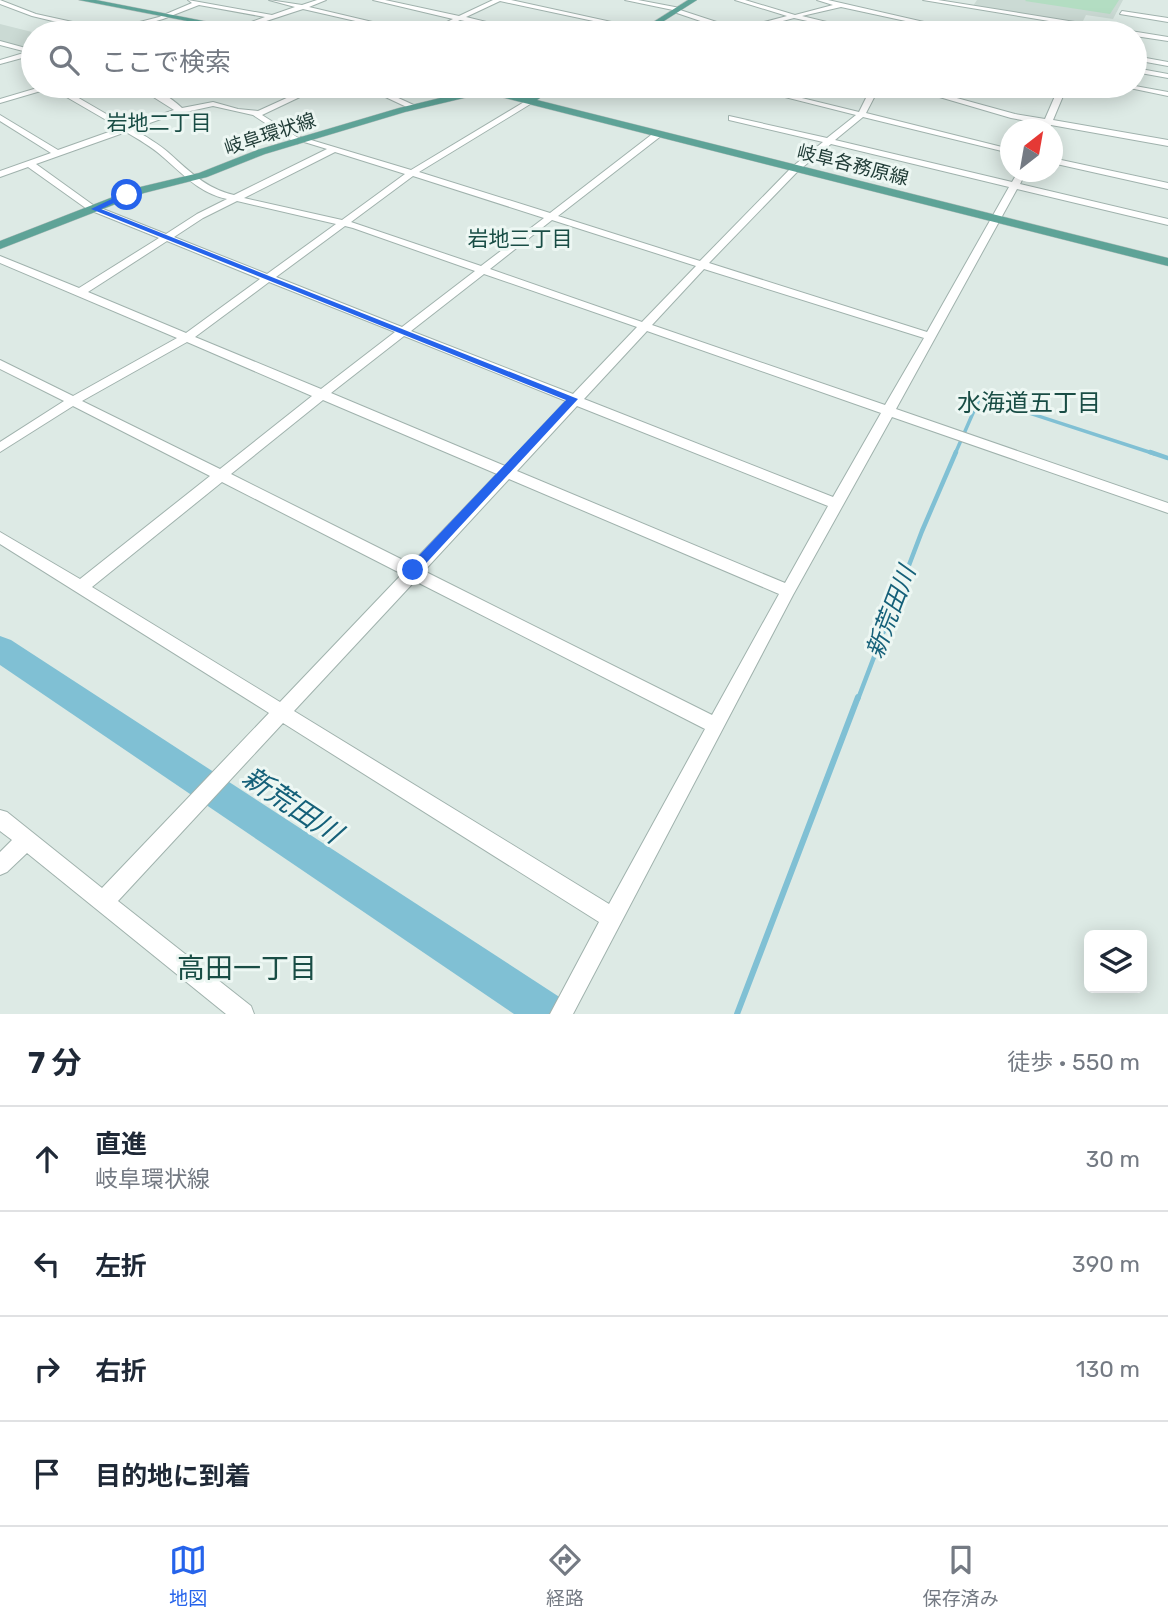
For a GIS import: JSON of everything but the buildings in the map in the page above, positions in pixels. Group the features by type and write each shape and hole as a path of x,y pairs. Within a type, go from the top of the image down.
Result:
{"main road":[{"path":"83,0 200,21"},
{"path":"660,21 693,0"},
{"name":"岐阜環状線","path":"0,245 140,190 191,178 301,140 452,98"},
{"name":"岐阜環状線","path":"517,98 529,101"},
{"path":"529,101 534,98"},
{"name":"岐阜各務原線","path":"529,101 1168,262"}],"street":[{"path":"11,4 28,0"},
{"path":"184,0 271,16"},
{"path":"272,0 362,21"},
{"path":"257,21 323,0"},
{"path":"376,0 474,21"},
{"path":"454,21 500,0 593,21"},
{"path":"628,0 677,10 709,21"},
{"path":"738,0 813,21"},
{"path":"820,0 844,3 909,21"},
{"path":"926,0 1049,21"},
{"path":"961,15 974,0"},
{"path":"0,2 59,21"},
{"path":"149,21 198,3"},
{"path":"783,21 844,3"},
{"path":"1118,21 1123,10 1168,20"},
{"path":"874,13 875,21"},
{"path":"1147,36 1168,39"},
{"path":"0,43 21,49"},
{"path":"0,62 21,56"},
{"path":"1147,60 1168,64"},
{"path":"1147,72 1168,76"},
{"path":"1147,90 1168,94"},
{"path":"0,101 21,95"},
{"path":"72,98 165,154 191,178 235,200 344,223 1168,508"},
{"path":"163,98 179,110"},
{"path":"1,172 179,110 213,104 259,113 291,98"},
{"path":"393,98 414,107"},
{"path":"793,98 1000,149"},
{"path":"103,902 573,399 795,169 861,115 870,98"},
{"path":"949,98 1024,119"},
{"path":"1050,119 1058,98"},
{"path":"0,448 74,400 186,338 409,175 529,101"},
{"path":"259,113 257,115 301,140 929,336"},
{"path":"0,117 58,154"},
{"path":"732,118 1168,222"},
{"path":"1063,128 1168,143"},
{"path":"81,587 321,395 658,134"},
{"path":"79,293 200,216 332,150"},
{"path":"1063,162 1168,186"},
{"path":"30,164 94,209 836,504"},
{"path":"564,1008 715,724 1016,182"},
{"path":"0,259 788,591"},
{"path":"0,364 715,724"},
{"path":"0,537 612,918"},
{"path":"0,819 243,1014"},
{"path":"0,865 26,840"}],"shaded area":[{"path":"977,0 1123,0 1113,19 1086,15 1083,21 973,6"},
{"path":"0,24 21,29 21,47 0,42"}],"green space":[{"path":"1026,0 1119,0 1110,14 1025,1"}],"waterway":[{"name":"新荒田川","path":"955,454 980,397 1155,454"},
{"name":"新荒田川","path":"858,699 922,531 956,452"},
{"name":"新荒田川","path":"1150,452 1168,458"},
{"name":"新荒田川","path":"0,649 550,1014"},
{"name":"新荒田川","path":"737,1014 858,697"}],"district":[{"name":"岩地二丁目","path":"159,122"},
{"name":"岩地三丁目","path":"520,238"},
{"name":"水海道五丁目","path":"1029,403"},
{"name":"高田一丁目","path":"247,968"}],"route":[{"path":"127,195 94,209 573,399 413,570"}]}
